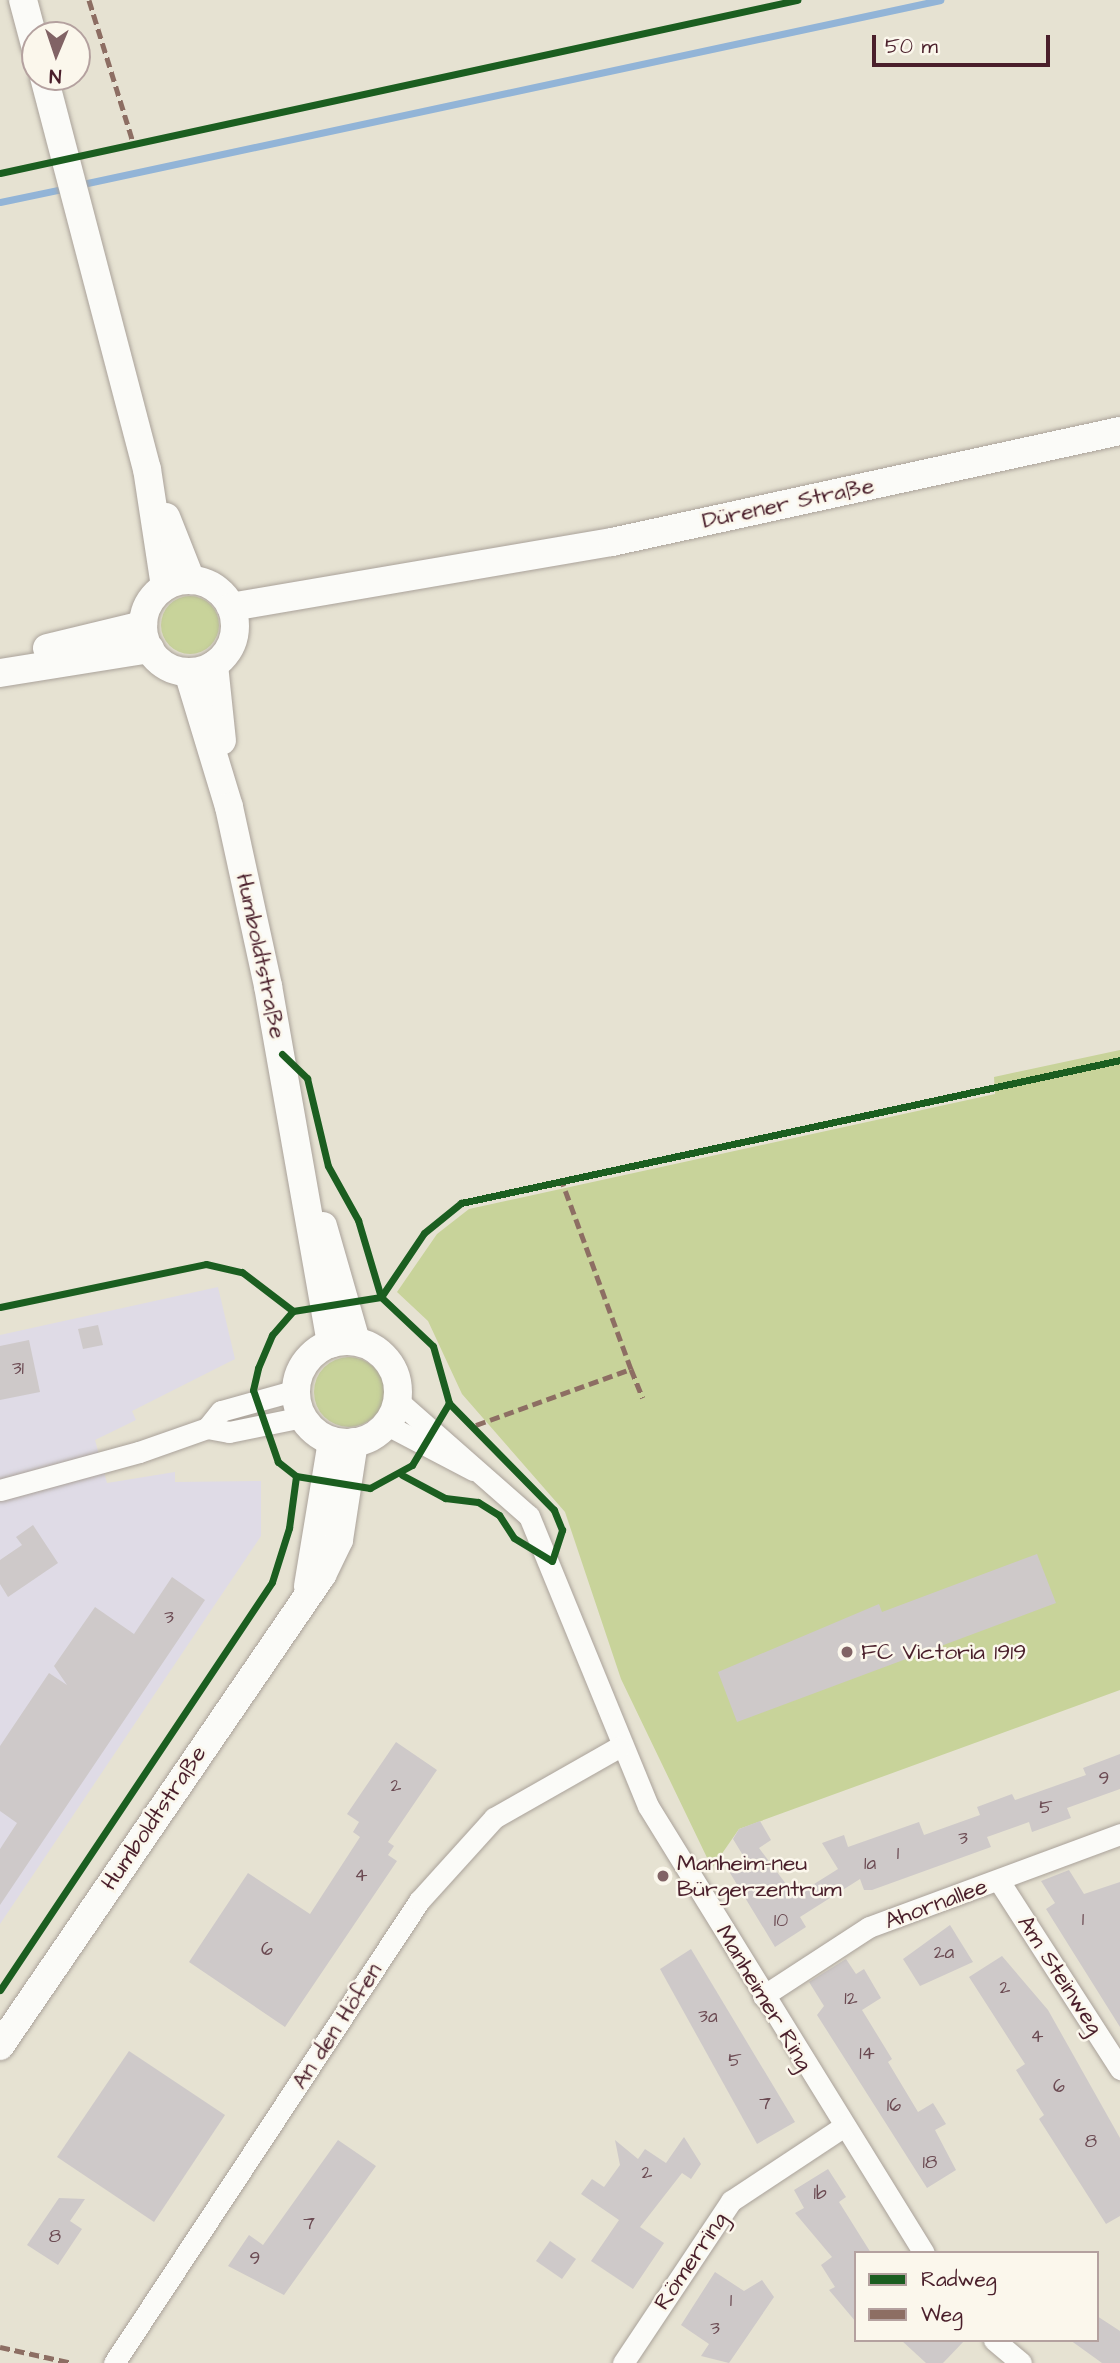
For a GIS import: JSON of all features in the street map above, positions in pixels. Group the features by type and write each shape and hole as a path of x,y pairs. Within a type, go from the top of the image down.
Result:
{"street":[{"path":"23,0 29,21"},
{"path":"48,91 178,583"},
{"name":"Dürener Straße","path":"234,617 1120,430"},
{"path":"178,583 215,587 234,617 201,668 166,666 146,637 149,603 178,583"},
{"path":"0,660 146,637"},
{"path":"0,673 146,637"},
{"name":"Humboldtstraße","path":"201,668 307,1187 341,1271 343,1342"},
{"path":"0,1490 207,1428 221,1411 299,1404 343,1442 392,1413 394,1369 372,1346 343,1342 306,1361 299,1404"},
{"name":"Manheimer Ring","path":"392,1413 422,1449 487,1476 529,1516 552,1561 619,1748 763,1996 923,2251"},
{"name":"Humboldtstraße","path":"0,2046 307,1589 323,1575 339,1540 343,1442"},
{"name":"An den Höfen","path":"114,2363 419,1901 494,1818 619,1748"},
{"name":"Ahornallee","path":"763,1996 869,1927 1120,1834"},
{"name":"Am Steinweg","path":"999,1881 1120,2069"},
{"name":"Römerring","path":"624,2363 731,2202 843,2127"},
{"path":"996,2342 1021,2363"}],"shaded area":[{"path":"218,1287 235,1359 132,1411 136,1420 95,1440 107,1483 175,1472 175,1482 261,1481 261,1536 0,1924 0,1335"}],"green space":[{"path":"184,596 196,596 211,604 219,619 219,631 211,646 196,654 184,654 169,646 161,631 161,619 169,604"},
{"path":"1120,1050 1120,1690 739,1829 712,1868 621,1679 565,1512 462,1394 428,1321 397,1292 437,1234 469,1209 995,1094 994,1077"},
{"path":"349,1357 374,1367 384,1392 374,1417 349,1427 324,1417 314,1392 324,1367"}],"building":[{"path":"98,1325 103,1345 83,1349 78,1329"},
{"path":"29,1340 40,1392 0,1400 0,1346"},
{"path":"33,1525 58,1563 8,1597 0,1584 0,1560 22,1545 16,1537"},
{"name":"FC Victoria 1919","path":"1037,1554 1056,1603 737,1722 718,1672 879,1604 882,1612"},
{"path":"172,1577 205,1600 0,1905 0,1849 17,1823 0,1811 0,1746 49,1673 67,1685 54,1666 95,1607 134,1634"},
{"path":"396,1742 437,1770 388,1842 394,1846 388,1855 397,1861 285,2027 189,1962 248,1873 310,1914 360,1837 353,1832 359,1822 347,1814"},
{"path":"1120,1754 1120,1789 1067,1808 1071,1818 1032,1832 1029,1822 987,1837 991,1847 872,1890 864,1890 860,1879 800,1917 806,1927 775,1947 727,1868 744,1857 733,1839 739,1829 760,1821 771,1840 759,1848 795,1896 838,1869 822,1843 844,1835 848,1847 919,1822 924,1835 980,1815 977,1807 1012,1794 1015,1800 1086,1775 1083,1768"},
{"path":"1069,1870 1084,1894 1120,1882 1120,2027 1046,1909 1055,1903 1041,1881"},
{"path":"950,1925 973,1962 920,1986 903,1959"},
{"path":"691,1949 795,2122 757,2144 660,1969"},
{"path":"1002,1956 1048,2010 1120,2138 1120,2216 1106,2224 1039,2119 1044,2115 1016,2070 1025,2064 969,1977"},
{"path":"846,1959 856,1974 864,1969 881,1998 862,2010 892,2059 888,2062 918,2112 933,2103 946,2124 935,2130 956,2170 927,2188 817,2015 824,2006 809,1982"},
{"path":"129,2051 225,2115 154,2222 57,2157"},
{"path":"684,2137 701,2164 691,2179 682,2173 640,2227 664,2243 633,2289 591,2261 619,2220 581,2194 592,2179 604,2187 620,2165 615,2140 638,2159 645,2149 666,2163"},
{"path":"338,2140 376,2166 284,2295 228,2266 249,2235 263,2245"},
{"path":"828,2169 846,2197 839,2202 870,2251 854,2251 854,2320 829,2290 835,2287 821,2265 832,2257 795,2213 804,2208 794,2190"},
{"path":"59,2198 85,2199 70,2221 82,2229 58,2265 27,2245"},
{"path":"550,2241 576,2259 562,2279 536,2261"},
{"path":"715,2272 744,2291 762,2280 774,2297 729,2363 701,2356 709,2344 681,2325"},
{"path":"1099,2317 1120,2331 1120,2363 1102,2363 1073,2342 1099,2342"},
{"path":"903,2342 963,2342 943,2363 926,2363"}],"waterway":[{"path":"78,185 940,0"},
{"path":"0,202 67,188"}],"marked path":[{"path":"89,0 133,142"},
{"path":"476,1425 631,1369 562,1181"},
{"path":"631,1369 643,1398"},
{"path":"0,2347 72,2363"}],"cycle path":[{"path":"0,173 797,0"},
{"path":"282,1054 307,1078 328,1166 358,1220 381,1297 433,1346 449,1403 412,1465 370,1488 296,1476 278,1462 253,1390 258,1368 272,1335 293,1311 381,1297 424,1233 461,1203 1120,1060"},
{"path":"0,1307 206,1264 242,1272 293,1311"},
{"path":"402,1475 445,1498 478,1502 499,1515 514,1538 552,1561 562,1530 554,1510 449,1403"},
{"path":"0,1990 272,1582 289,1528 296,1476"}],"place":[{"name":"FC Victoria 1919","path":"847,1652"},
{"name":"Manheim-neu Bürgerzentrum","path":"663,1876"}]}
